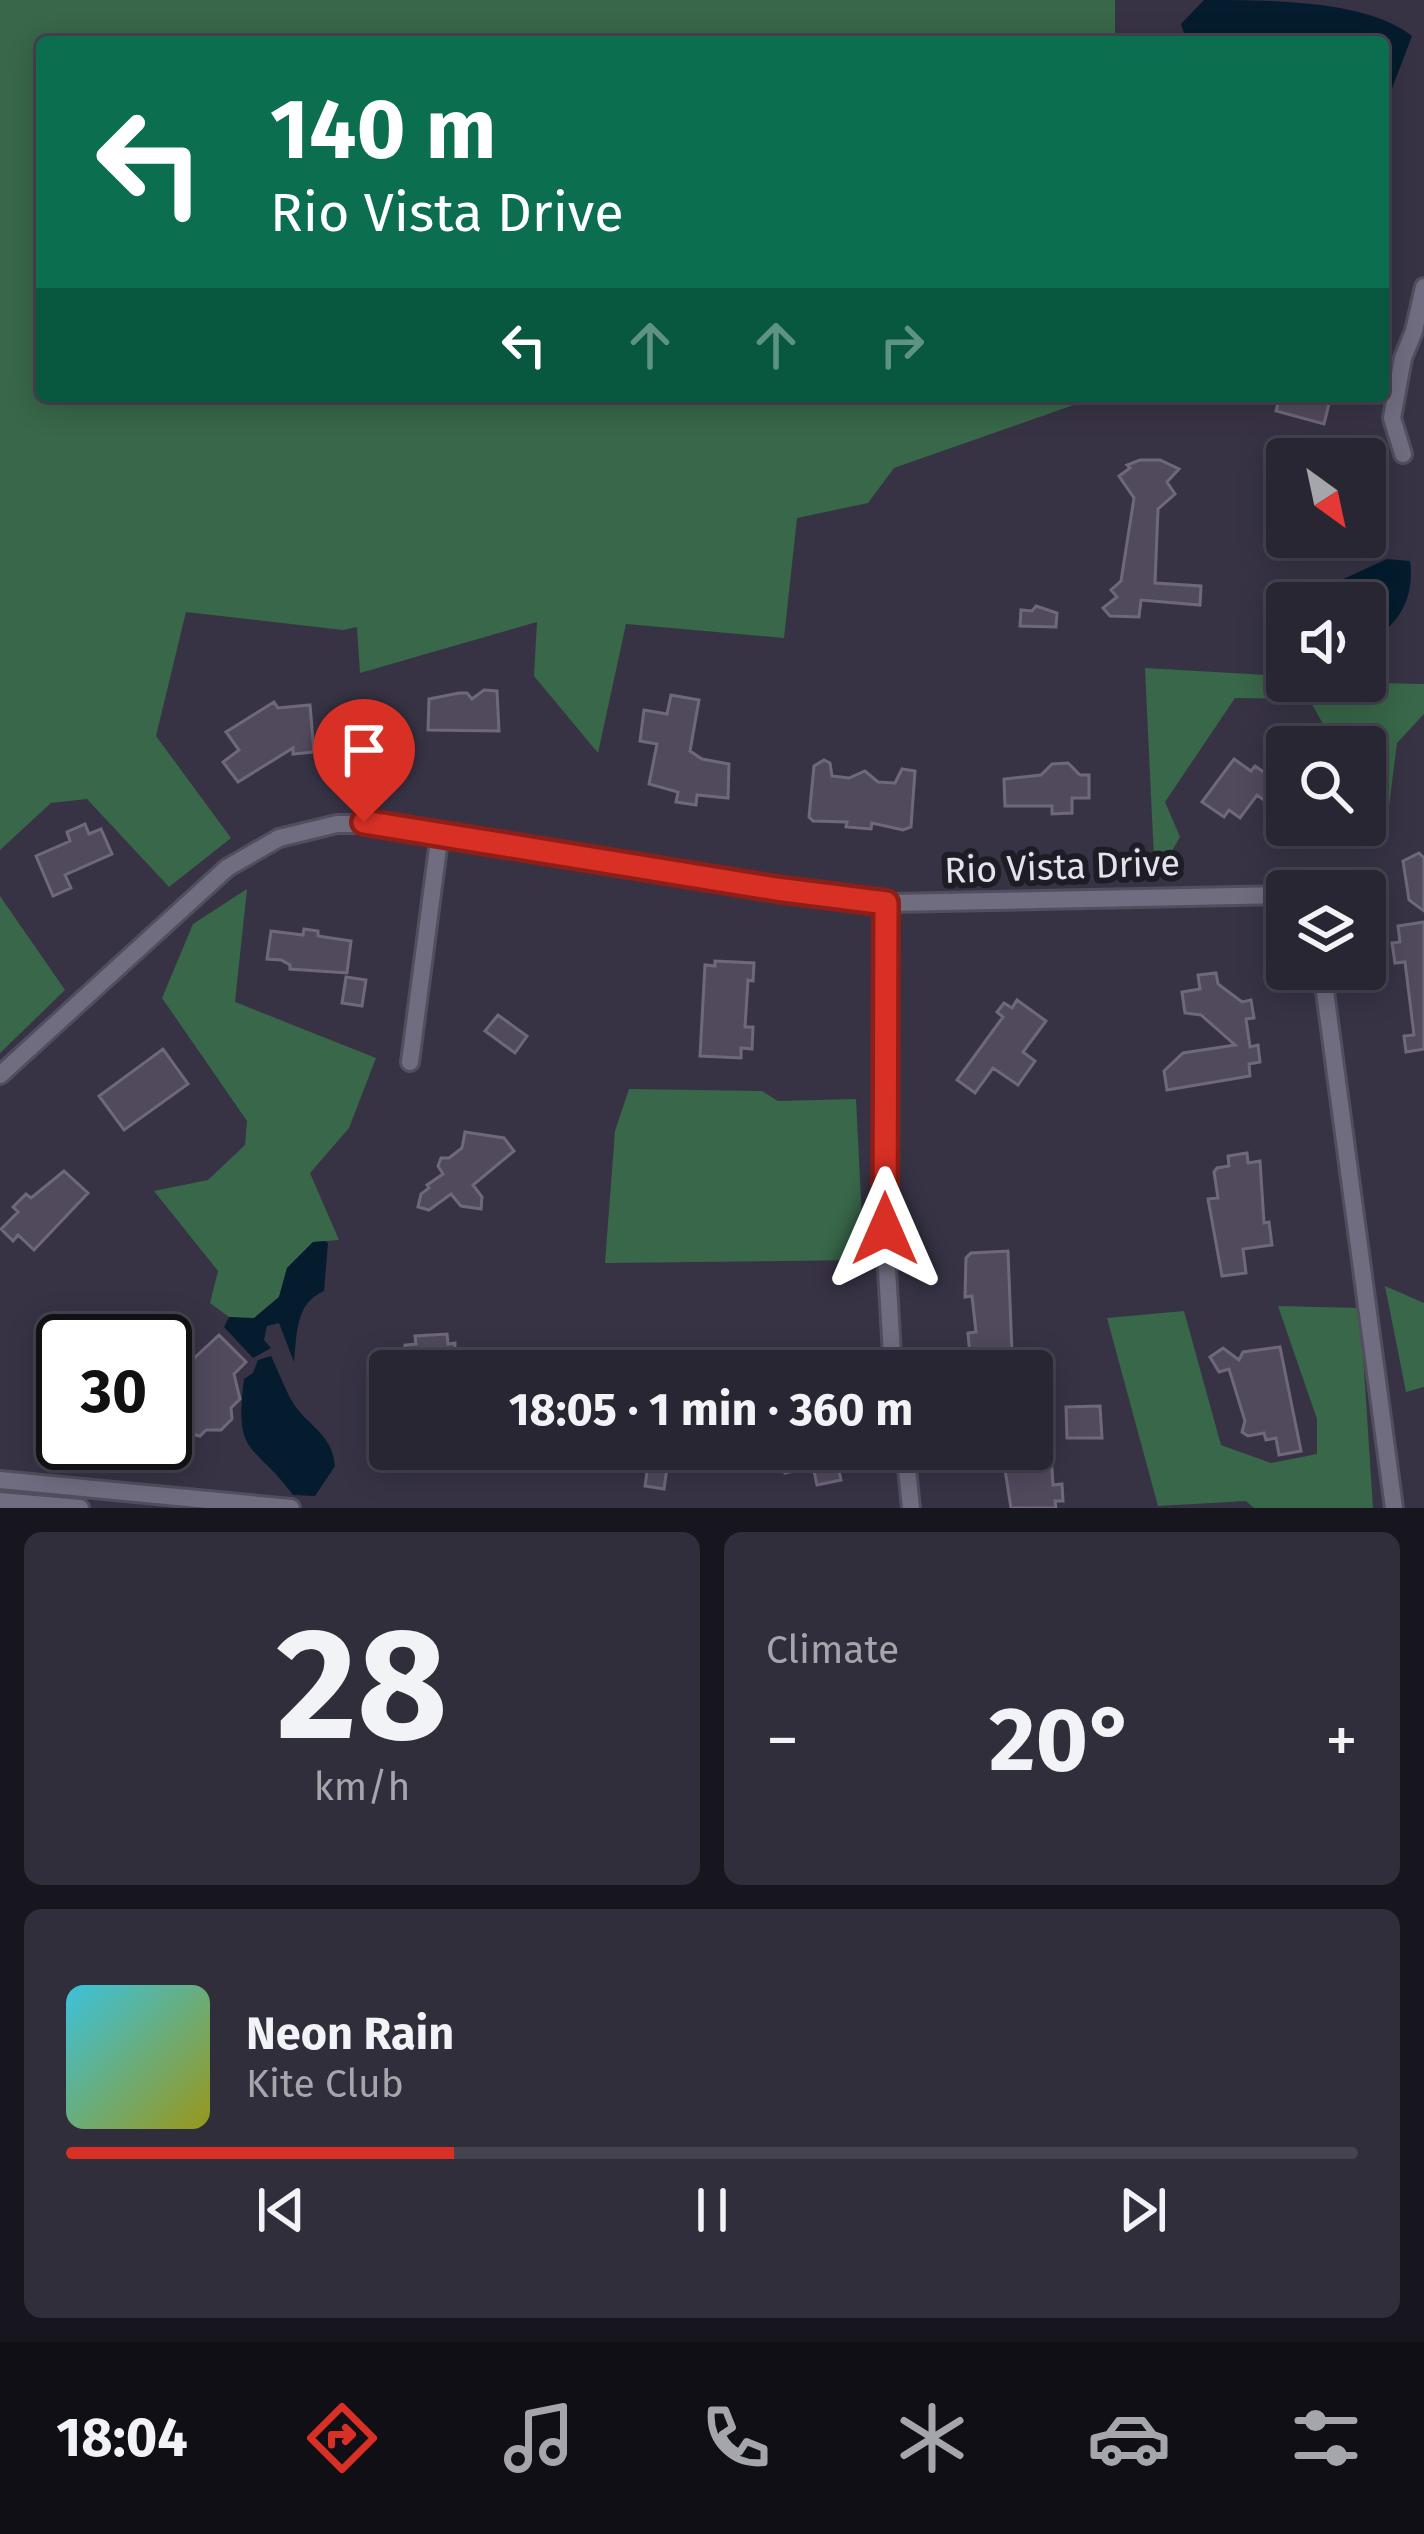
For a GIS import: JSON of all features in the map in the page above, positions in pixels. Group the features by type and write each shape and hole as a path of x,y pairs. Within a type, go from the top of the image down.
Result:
{"street":[{"path":"1403,454 1392,418 1422,294"},
{"name":"Rio Vista Drive","path":"0,1075 211,881 250,852 279,838 337,824 392,824 886,903 1266,896"},
{"path":"410,1062 440,832"},
{"path":"886,903 885,1236 892,1350"},
{"path":"1325,990 1394,1508"},
{"path":"907,1470 911,1508"},
{"path":"0,1480 128,1500 291,1508"},
{"path":"0,1501 80,1508"}],"green space":[{"path":"0,0 1115,0 1115,36 36,36 36,402 1082,402 894,468 868,503 797,518 784,638 626,624 598,753 534,676 537,622 360,673 357,627 343,630 186,612 156,736 231,838 169,887 87,799 51,803 0,850"},
{"path":"1145,668 1266,675 1266,698 1235,698 1165,802 1180,837 1155,880"},
{"path":"1386,683 1424,684 1424,714 1397,743 1386,830 1386,726 1324,726 1311,702 1386,702"},
{"path":"247,889 235,1002 376,1058 349,1128 310,1173 339,1240 313,1242 287,1268 279,1297 253,1319 229,1317 210,1303 218,1271 154,1191 208,1180 245,1145 247,1121 162,998 193,924"},
{"path":"0,896 65,990 0,1053"},
{"path":"629,1089 762,1091 778,1101 856,1099 864,1260 605,1263 615,1131"},
{"path":"1385,1286 1424,1303 1424,1387 1406,1392"},
{"path":"1278,1306 1360,1308 1373,1508 1254,1508 1246,1501 1158,1506 1107,1318 1184,1311 1221,1445 1271,1463 1317,1454 1317,1419"}],"water":[{"path":"1204,0 1286,2 1370,15 1412,36 1389,96 1389,36 1185,36 1181,24"},
{"path":"1387,559 1410,561 1407,600 1386,630 1386,582 1337,582"},
{"path":"325,1241 324,1291 303,1312 294,1362 279,1323 267,1326 264,1340 271,1348 253,1358 224,1327 229,1317 254,1318 279,1297 287,1268 313,1242"},
{"path":"271,1356 294,1404 333,1456 335,1466 315,1496 293,1495 245,1436 244,1379 253,1373 258,1360"}],"building":[{"path":"1278,402 1330,402 1324,424 1276,411"},
{"path":"1160,460 1179,469 1167,482 1175,494 1158,509 1155,583 1201,586 1200,605 1141,600 1139,617 1110,616 1103,608 1117,597 1111,590 1121,581 1134,498 1119,476 1130,468 1127,465"},
{"path":"1036,606 1057,613 1056,627 1020,626 1021,610 1032,611"},
{"path":"484,690 497,691 499,731 428,730 429,699 467,693 472,699"},
{"path":"671,695 699,700 690,751 702,759 729,764 728,798 697,795 696,805 676,802 678,792 649,784 657,744 640,741 644,710 667,714"},
{"path":"274,702 278,708 310,705 314,752 293,754 293,748 238,782 223,762 239,750 226,732"},
{"path":"1234,759 1251,771 1255,766 1266,774 1266,802 1257,795 1240,818 1229,810 1224,817 1202,802"},
{"path":"824,760 830,763 832,776 849,778 865,771 878,782 895,783 902,769 915,771 911,827 903,830 872,823 871,829 846,827 847,822 813,821 809,817 814,766"},
{"path":"1068,763 1080,775 1089,775 1089,798 1072,798 1072,813 1052,814 1052,806 1005,806 1004,779 1041,775 1052,764"},
{"path":"85,824 89,834 101,829 112,854 65,875 71,888 53,896 36,856 70,841 67,832"},
{"path":"1419,853 1424,858 1424,911 1409,900 1403,861"},
{"path":"1424,922 1424,1049 1406,1052 1404,1036 1414,1035 1405,962 1395,963 1392,943 1400,942 1398,926"},
{"path":"304,929 351,941 347,973 290,969 281,960 267,959 271,931 303,935"},
{"path":"715,961 754,963 745,1027 753,1027 752,1049 741,1048 741,1058 700,1056 705,965 715,966"},
{"path":"1216,973 1218,984 1242,1002 1251,1000 1254,1018 1246,1019 1250,1047 1258,1045 1260,1062 1249,1064 1250,1076 1167,1090 1164,1071 1183,1053 1235,1045 1201,1015 1185,1013 1182,992 1200,989 1198,975"},
{"path":"346,977 366,980 362,1006 342,1003"},
{"path":"1017,1000 1046,1021 1023,1052 1035,1061 1018,1085 993,1068 975,1093 957,1080 1003,1017 997,1012 1004,1003 1012,1008"},
{"path":"498,1015 527,1036 515,1053 485,1031"},
{"path":"163,1049 188,1084 124,1130 99,1096"},
{"path":"465,1132 504,1138 514,1151 473,1185 482,1197 481,1209 461,1206 451,1194 429,1210 418,1207 427,1185 443,1174 438,1166 441,1158 462,1148"},
{"path":"1247,1153 1248,1163 1260,1161 1264,1223 1269,1222 1272,1245 1243,1249 1246,1273 1222,1276 1208,1199 1218,1198 1217,1168 1229,1166 1228,1156"},
{"path":"64,1171 88,1193 34,1250 18,1235 13,1241 1,1229 18,1212 13,1207"},
{"path":"1008,1251 1012,1350 969,1350 968,1333 976,1332 972,1296 965,1297 966,1258 971,1253"},
{"path":"447,1334 455,1350 405,1350 405,1345 416,1344 415,1336"},
{"path":"219,1335 246,1362 234,1374 240,1399 231,1408 232,1419 221,1430 206,1430 200,1436 192,1434 192,1360"},
{"path":"1280,1347 1301,1451 1279,1455 1276,1438 1266,1440 1264,1433 1248,1436 1242,1432 1245,1421 1229,1369 1219,1372 1210,1357 1223,1348 1239,1360 1243,1352"},
{"path":"1100,1406 1102,1438 1067,1438 1066,1407"},
{"path":"647,1470 667,1470 664,1489 645,1486"},
{"path":"814,1470 839,1470 841,1480 817,1485"},
{"path":"1005,1470 1052,1470 1053,1485 1062,1484 1063,1501 1055,1501 1056,1508 1011,1508"}],"route":[{"path":"364,822 886,903 885,1229"}]}
